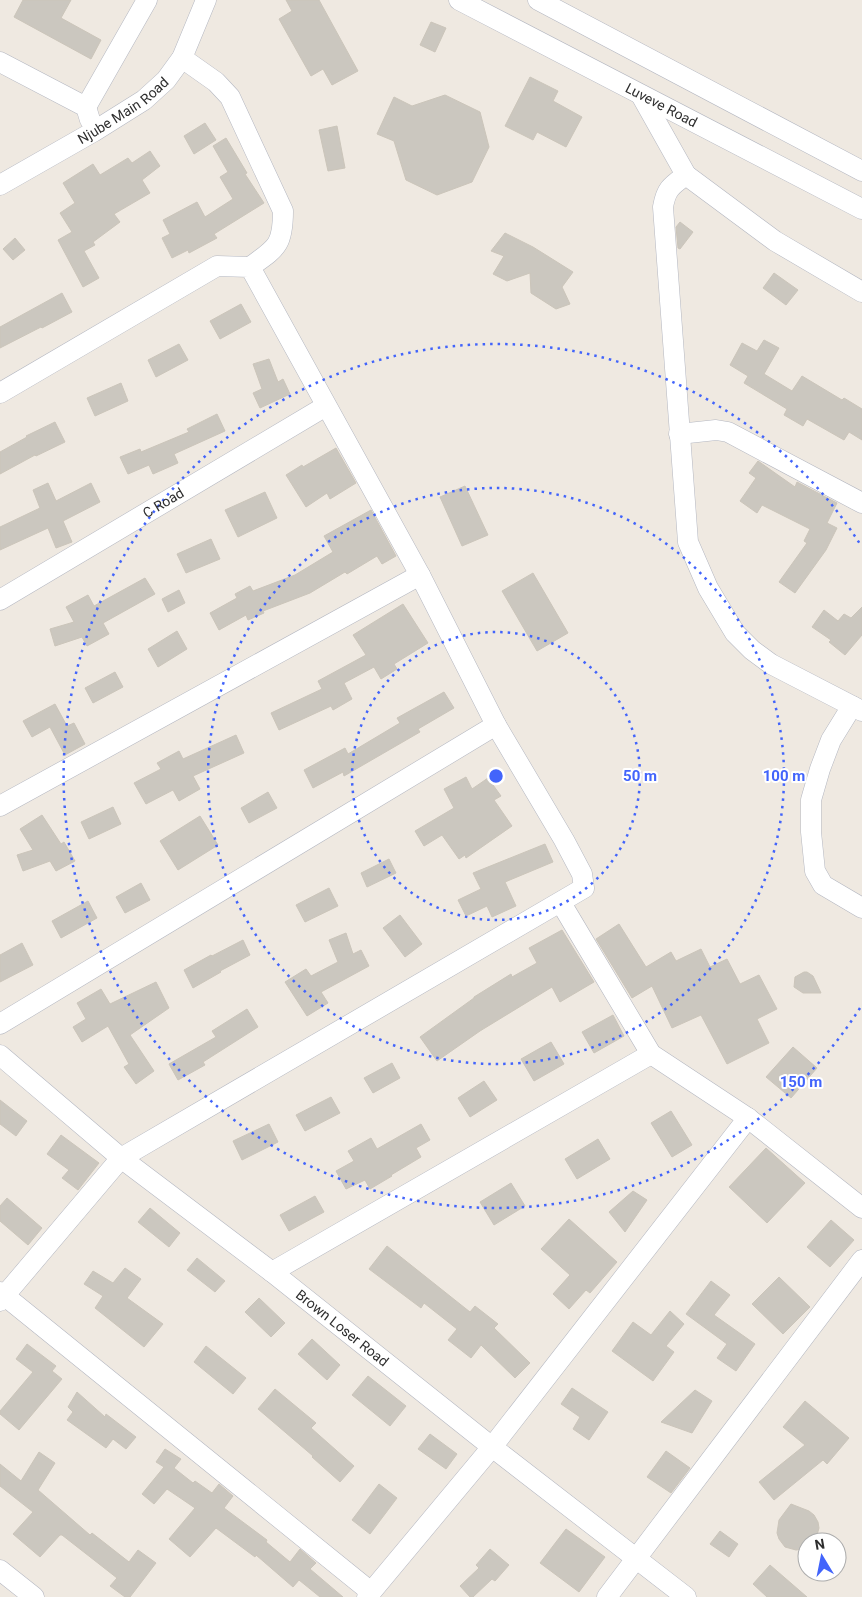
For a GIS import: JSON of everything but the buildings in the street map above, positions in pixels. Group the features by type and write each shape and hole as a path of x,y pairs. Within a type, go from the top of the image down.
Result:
{"street":[{"path":"93,132 86,107 147,0"},
{"name":"Njube Main Road","path":"0,185 93,132 144,100 166,80 182,58 206,0"},
{"name":"Luveve Road","path":"459,0 862,209"},
{"path":"538,0 862,171"},
{"path":"0,392 217,266 250,267 276,248 283,229 283,211 230,97 216,82 182,58"},
{"path":"0,62 86,107"},
{"path":"641,95 686,176 730,210 775,241 862,292"},
{"path":"686,176 670,187 665,196 663,207 688,542 708,588 735,633 752,650 771,664 857,709 831,740 820,769 811,800 811,832 815,871 823,885 862,908"},
{"path":"250,267 420,575 496,725 564,840 582,874 584,888 121,1158 2,1296 369,1594 492,1447 748,1118"},
{"name":"C Road","path":"0,600 326,406"},
{"path":"679,434 716,430 728,432 862,503"},
{"path":"0,806 420,575"},
{"path":"0,1024 496,725"},
{"path":"561,903 651,1054 748,1118 862,1208"},
{"path":"272,1272 651,1054"},
{"name":"Brown Loser Road","path":"0,1056 121,1158 272,1272 492,1447 686,1597"},
{"path":"607,1597 862,1260"},
{"path":"0,1570 34,1597"}]}
